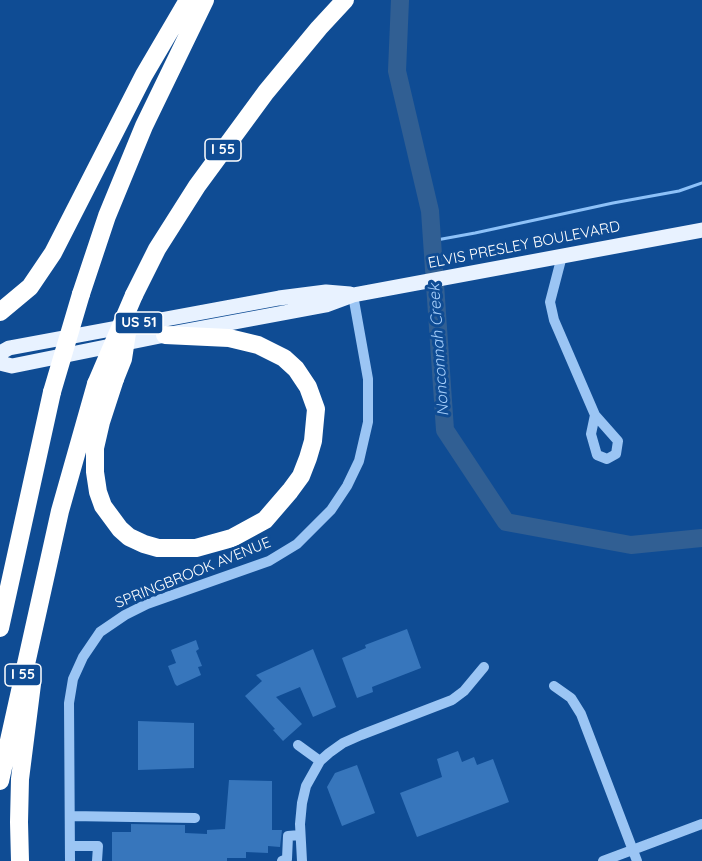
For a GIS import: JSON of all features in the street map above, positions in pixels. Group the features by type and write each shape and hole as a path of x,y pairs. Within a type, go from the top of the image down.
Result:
{"highway":[{"path":"0,324 20,305 53,253 144,75 188,0"},
{"path":"0,628 52,392 81,294 107,216 144,126 205,0"},
{"name":"I 55","path":"0,781 63,500 96,384 137,288 157,249 197,186 266,92 345,0"},
{"path":"0,312 30,287"},
{"path":"137,288 123,359 101,422 95,448 98,492 103,506 129,537 158,548 196,548 232,538 265,520 301,476 313,441 316,409 308,387 296,369 284,358 258,345 228,338 165,334"},
{"path":"20,861 20,779 46,569"}],"main road":[{"name":"ELVIS PRESLEY BOULEVARD","path":"0,363 12,366 165,334 326,305 353,295 373,291 702,230"},
{"name":"ELVIS PRESLEY BOULEVARD","path":"0,352 9,348 279,298 326,292 353,295"},
{"path":"0,339 50,331 93,332"}],"street":[{"path":"562,256 550,302 554,320 595,415"},
{"name":"SPRINGBROOK AVENUE","path":"70,861 69,702 78,668 94,639 107,626 137,609 248,570 288,550 324,519 347,486 359,461 366,437 369,409 368,379 353,295"},
{"path":"302,861 300,835 302,802 306,786 320,761 342,743 452,700 464,691 484,668"},
{"path":"554,686 571,698 581,714 637,861"},
{"path":"297,745 320,761"},
{"path":"70,816 195,818"},
{"path":"603,861 702,824"},
{"path":"282,861 287,860 288,836 300,835"},
{"path":"70,846 98,846 97,861"}],"building":[{"path":"407,629 421,668 372,687 373,692 357,698 342,658 366,648 365,645"},
{"path":"196,640 199,649 196,651 202,666 198,667 201,675 177,686 168,666 176,663 171,650"},
{"path":"313,649 336,707 313,717 300,687 276,697 302,724 283,741 245,696 262,681 256,675"},
{"path":"138,721 194,723 194,768 138,770"},
{"path":"458,751 462,762 474,757 477,765 493,759 509,802 417,837 400,793 442,777 437,759"},
{"path":"357,765 375,813 342,826 327,787 335,773"},
{"path":"229,780 272,781 272,830 282,830 280,847 268,846 268,853 246,852 246,858 227,858 227,861 112,861 112,832 131,832 131,824 185,825 185,833 207,834 207,830 225,829"}],"waterway":[{"name":"Nonconnah Creek","path":"400,0 397,71 430,211 445,430 506,522 631,545 702,538"},
{"path":"431,241 679,191 702,183"}]}
